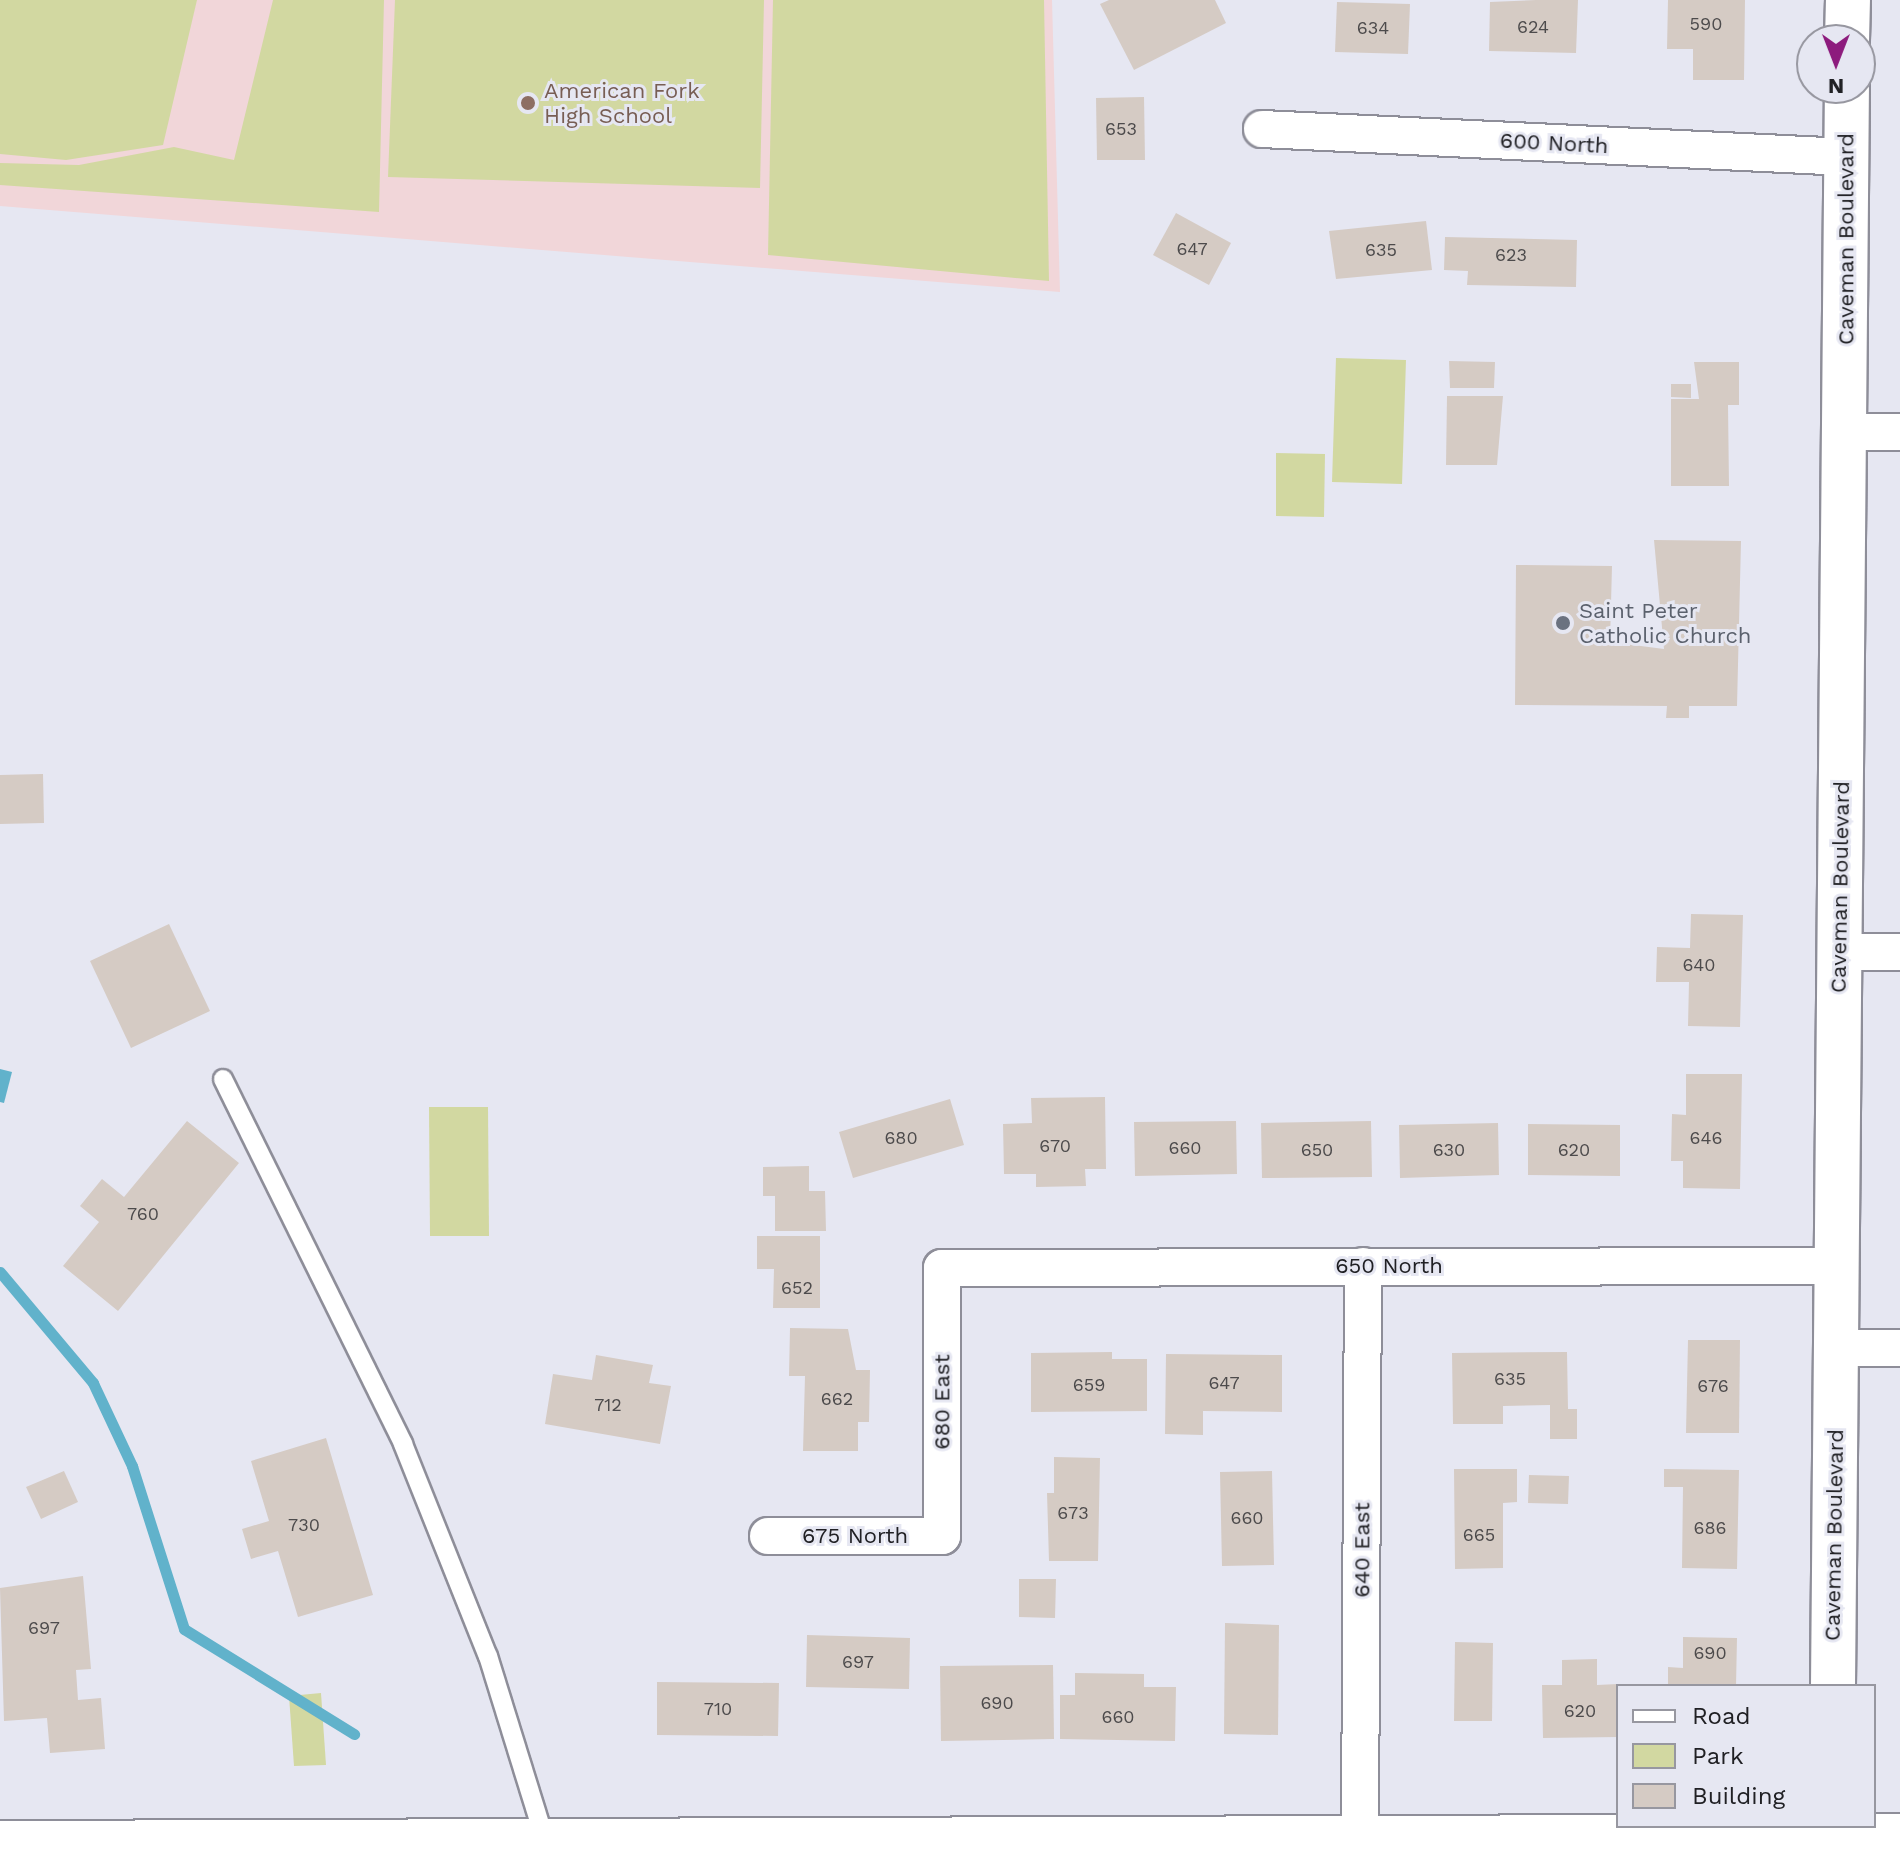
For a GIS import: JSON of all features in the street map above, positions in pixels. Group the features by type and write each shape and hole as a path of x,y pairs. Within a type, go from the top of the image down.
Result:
{"street":[{"path":"1847,24 1848,0"},
{"name":"Caveman Boulevard","path":"1833,1684 1847,104"},
{"name":"600 North","path":"1262,129 1846,157"},
{"path":"1844,432 1900,432"},
{"path":"1839,952 1900,952"},
{"name":"640 East","path":"1360,1834 1363,1266"},
{"name":"650 North","path":"942,1268 1837,1266"},
{"name":"680 East","path":"942,1268 942,1536"},
{"path":"1836,1348 1900,1348"},
{"name":"675 North","path":"768,1536 942,1536"},
{"path":"0,1843 378,1846 545,1840 1235,1844 1360,1834 1635,1844 1832,1831 1900,1836"}],"lane":[{"path":"223,1079 403,1444 488,1656 545,1840"}],"shaded area":[{"name":"American Fork High School","path":"0,0 1052,0 1060,292 0,206"}],"green space":[{"path":"0,0 197,0 163,145 66,160 0,154"},
{"path":"273,0 384,0 379,212 0,185 0,163 79,165 174,147 234,160"},
{"path":"395,0 764,0 760,188 388,177"},
{"path":"773,0 1044,0 1049,281 768,255"},
{"path":"1336,358 1406,360 1402,484 1332,482"},
{"path":"1276,453 1325,454 1324,517 1276,516"},
{"path":"429,1107 488,1107 489,1236 430,1236"},
{"path":"321,1693 326,1765 294,1766 289,1696"}],"water":[{"path":"0,1069 12,1072 4,1103 0,1102"}],"building":[{"path":"1109,0 1215,0 1226,23 1134,70 1100,4"},
{"path":"1578,0 1576,53 1489,51 1490,2"},
{"path":"1668,0 1745,0 1744,80 1693,80 1693,49 1667,49"},
{"path":"1337,2 1410,4 1408,54 1335,52"},
{"path":"1144,97 1145,160 1097,160 1096,98"},
{"path":"1176,213 1231,243 1209,285 1153,255"},
{"path":"1426,221 1432,270 1336,279 1329,231"},
{"path":"1445,237 1577,240 1576,287 1467,285 1468,271 1444,270"},
{"path":"1449,361 1495,362 1494,388 1450,388"},
{"path":"1694,362 1739,362 1739,405 1728,405 1729,486 1671,486 1671,399 1699,399"},
{"path":"1671,384 1691,384 1691,398 1671,397"},
{"path":"1447,396 1503,396 1497,465 1446,465"},
{"name":"Saint Peter Catholic Church","path":"1654,540 1741,541 1737,706 1689,706 1689,718 1666,718 1667,706 1515,705 1516,565 1612,566 1610,642 1664,649"},
{"path":"43,774 44,823 0,824 0,775"},
{"path":"1691,914 1743,915 1740,1027 1688,1026 1689,982 1656,982 1657,947 1690,948"},
{"path":"169,924 210,1011 131,1048 90,961"},
{"path":"1686,1074 1742,1074 1740,1189 1683,1188 1683,1161 1671,1161 1672,1114 1686,1115"},
{"path":"1105,1097 1106,1169 1085,1169 1086,1186 1036,1187 1036,1174 1004,1174 1003,1124 1032,1123 1031,1098"},
{"path":"950,1099 964,1145 853,1178 839,1132"},
{"path":"187,1121 239,1163 118,1311 63,1266 99,1222 80,1206 102,1179 124,1197"},
{"path":"1236,1121 1237,1174 1135,1176 1134,1122"},
{"path":"1371,1121 1372,1177 1262,1178 1261,1123"},
{"path":"1498,1123 1499,1175 1400,1178 1399,1125"},
{"path":"1528,1124 1620,1125 1620,1176 1528,1175"},
{"path":"809,1166 809,1191 825,1191 826,1231 775,1231 775,1196 763,1196 763,1167"},
{"path":"757,1236 820,1236 820,1308 773,1308 774,1269 757,1269"},
{"path":"790,1328 848,1329 856,1370 870,1370 869,1422 858,1422 858,1451 803,1451 805,1376 789,1376"},
{"path":"1688,1340 1740,1340 1739,1433 1686,1433"},
{"path":"1112,1352 1112,1359 1147,1359 1147,1411 1031,1412 1031,1353"},
{"path":"1567,1352 1568,1409 1577,1409 1577,1439 1550,1439 1550,1405 1503,1406 1503,1424 1453,1424 1452,1353"},
{"path":"1166,1354 1282,1355 1282,1412 1203,1411 1203,1435 1165,1434"},
{"path":"596,1355 653,1365 649,1383 671,1386 660,1444 545,1424 553,1374 592,1380"},
{"path":"326,1438 373,1595 298,1617 278,1551 251,1559 242,1529 269,1521 251,1461"},
{"path":"1054,1457 1100,1458 1098,1561 1049,1561 1047,1493 1054,1493"},
{"path":"1454,1469 1517,1469 1517,1502 1503,1503 1503,1568 1455,1569"},
{"path":"1664,1469 1739,1470 1737,1569 1682,1568 1683,1487 1664,1487"},
{"path":"64,1471 78,1502 41,1519 26,1487"},
{"path":"1272,1471 1274,1565 1222,1566 1220,1472"},
{"path":"1529,1475 1569,1476 1568,1504 1528,1503"},
{"path":"83,1576 91,1669 76,1670 78,1700 101,1698 105,1749 50,1753 47,1718 4,1721 0,1588"},
{"path":"1019,1579 1056,1579 1055,1618 1019,1617"},
{"path":"1225,1623 1279,1625 1278,1735 1224,1734"},
{"path":"807,1635 910,1638 909,1689 806,1687"},
{"path":"1683,1637 1737,1638 1736,1684 1668,1684 1668,1667 1683,1668"},
{"path":"1455,1642 1493,1643 1492,1721 1454,1721"},
{"path":"1597,1659 1597,1685 1616,1684 1616,1737 1543,1738 1542,1685 1562,1685 1562,1660"},
{"path":"1053,1665 1054,1739 941,1741 940,1666"},
{"path":"1075,1673 1144,1674 1144,1687 1176,1687 1175,1741 1060,1739 1060,1695 1075,1695"},
{"path":"657,1682 779,1683 778,1736 657,1735"}],"waterway":[{"path":"0,1272 93,1383 132,1466 184,1629 354,1734"}],"place":[{"name":"American Fork High School","path":"528,103"},
{"name":"Saint Peter Catholic Church","path":"1563,623"}]}
